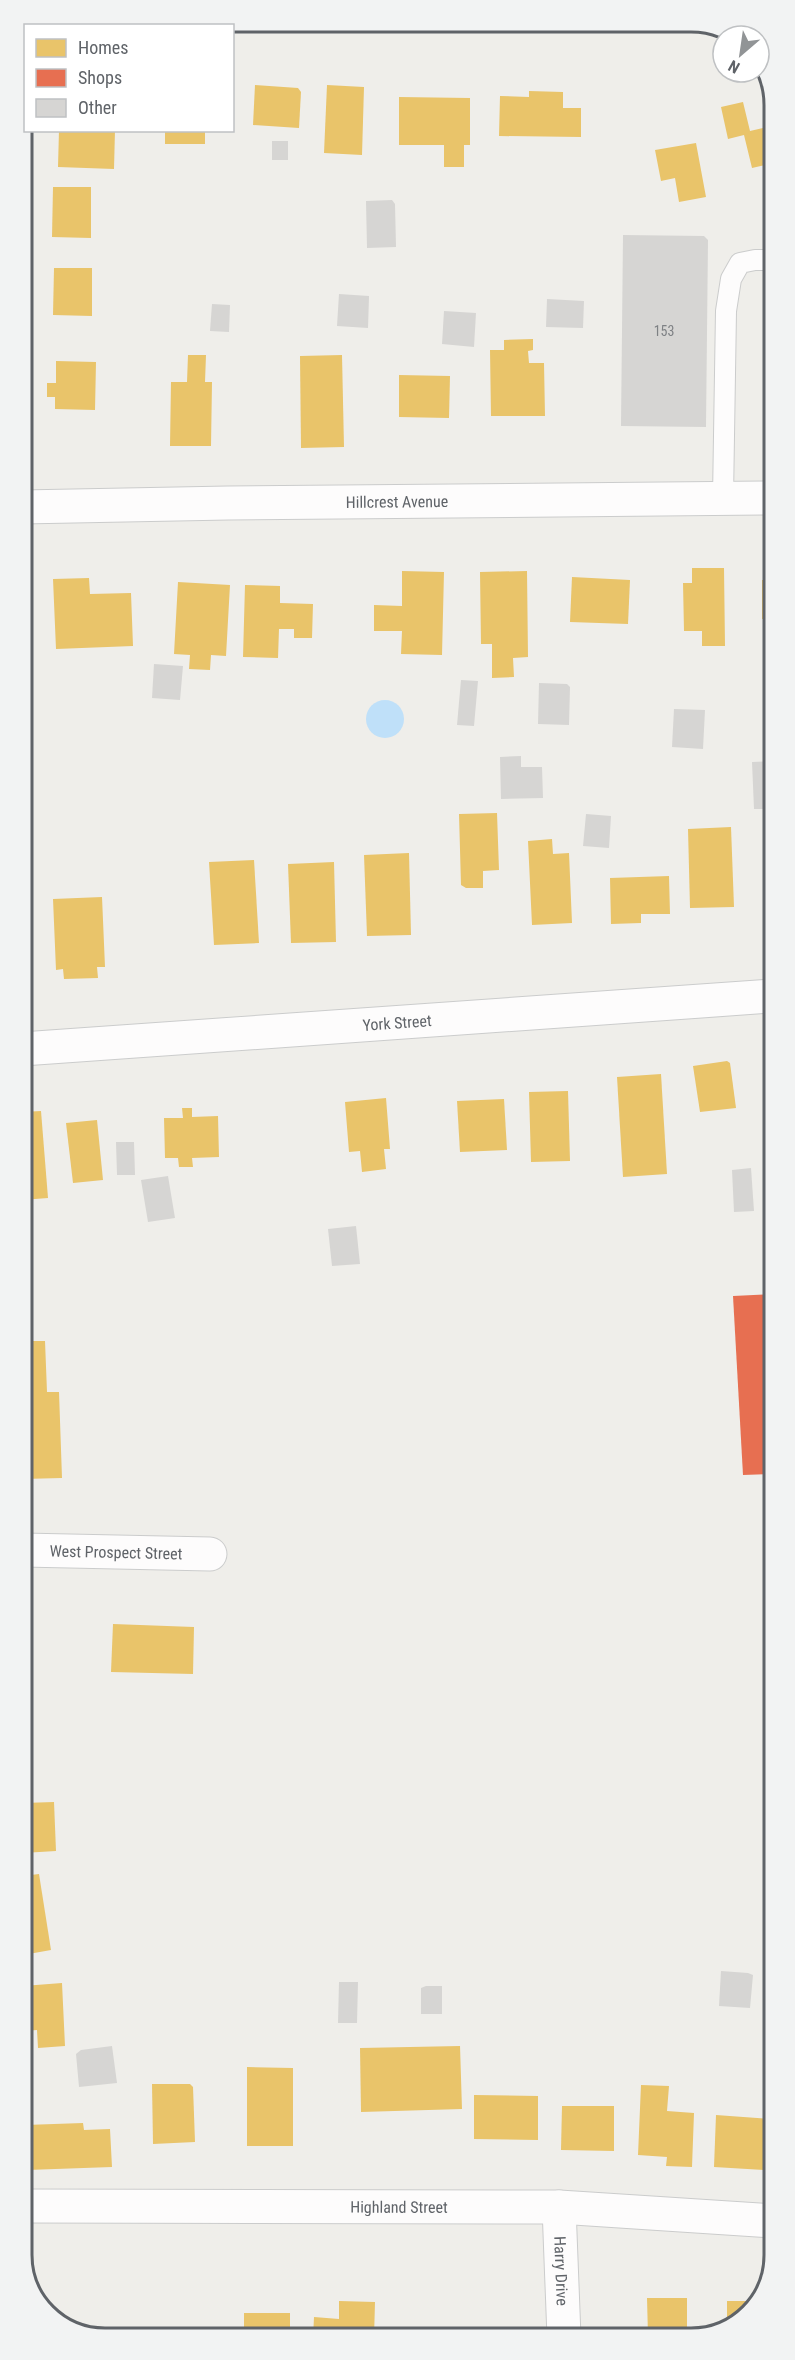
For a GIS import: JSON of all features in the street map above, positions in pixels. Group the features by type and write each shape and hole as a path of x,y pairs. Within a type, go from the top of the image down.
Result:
{"street":[{"name":"Hillcrest Avenue","path":"32,507 764,498"},
{"name":"York Street","path":"32,1048 764,997"},
{"name":"West Prospect Street","path":"32,1550 210,1554"},
{"name":"Highland Street","path":"32,2206 559,2206 764,2220"},
{"name":"Harry Drive","path":"559,2206 564,2328"}],"lane":[{"path":"723,498 726,311 731,279 740,263 764,260"}],"water":[{"path":"385,700 399,705 404,719 399,733 385,738 371,733 366,719 371,705"}],"building: Homes":[{"path":"255,85 298,88 301,92 299,128 253,125"},
{"path":"327,85 364,87 362,155 324,153"},
{"path":"529,91 563,92 563,108 581,108 581,137 499,136 500,96 529,97"},
{"path":"399,97 470,98 470,145 464,145 464,167 444,167 444,145 399,145"},
{"path":"743,102 750,131 764,128 764,165 752,168 744,135 728,139 721,107"},
{"path":"59,132 115,132 114,169 58,167"},
{"path":"165,132 205,132 205,144 165,144"},
{"path":"696,143 706,197 679,202 675,178 661,181 655,150"},
{"path":"53,187 91,187 91,238 52,237"},
{"path":"54,268 92,268 92,316 53,315"},
{"path":"533,339 533,350 528,351 529,363 544,363 545,416 491,416 490,350 504,350 504,340"},
{"path":"188,355 206,355 205,382 212,382 211,446 170,446 171,382 187,382"},
{"path":"342,355 344,447 301,448 300,356"},
{"path":"56,361 96,362 95,410 55,409 55,397 47,397 47,383 56,383"},
{"path":"399,375 450,376 449,418 399,417"},
{"path":"692,568 724,568 725,646 702,646 702,631 684,631 683,583 692,583"},
{"path":"402,571 444,572 442,655 401,654 402,631 374,631 374,605 402,606"},
{"path":"527,571 528,657 513,658 514,677 492,678 492,644 481,644 480,572"},
{"path":"572,577 630,580 628,624 570,622"},
{"path":"89,578 90,594 131,593 133,646 56,649 53,579"},
{"path":"762,580 764,580 764,619 762,619"},
{"path":"178,582 230,585 226,656 211,655 210,670 189,669 190,655 174,654"},
{"path":"245,585 280,586 280,603 313,604 312,638 294,638 294,629 279,629 278,658 243,657"},
{"path":"497,813 499,870 483,871 483,888 466,888 461,885 459,814"},
{"path":"731,827 734,907 690,908 688,829"},
{"path":"552,839 553,854 569,853 572,923 532,925 528,841"},
{"path":"409,853 411,935 367,936 364,855"},
{"path":"254,860 259,943 214,945 209,862"},
{"path":"334,862 336,942 291,943 288,864"},
{"path":"669,876 670,914 641,914 641,923 611,924 610,878"},
{"path":"102,897 105,967 97,967 98,978 64,979 63,969 56,970 53,899"},
{"path":"727,1061 730,1063 736,1108 700,1112 693,1066"},
{"path":"661,1074 667,1174 623,1177 617,1077"},
{"path":"568,1091 570,1161 531,1162 529,1092"},
{"path":"386,1098 390,1149 384,1149 386,1169 362,1172 360,1151 349,1152 345,1102"},
{"path":"504,1099 507,1150 460,1152 457,1101"},
{"path":"182,1108 192,1108 192,1117 218,1116 219,1157 192,1158 193,1167 179,1167 178,1158 165,1158 164,1118 183,1118"},
{"path":"32,1111 41,1111 48,1198 32,1199"},
{"path":"97,1120 103,1180 73,1183 66,1123"},
{"path":"32,1341 45,1341 47,1392 59,1392 62,1478 32,1479"},
{"path":"113,1624 194,1627 193,1674 111,1672"},
{"path":"54,1802 56,1851 32,1852 32,1803"},
{"path":"39,1874 51,1950 32,1953 32,1875"},
{"path":"62,1983 65,2046 38,2048 37,2030 32,2030 32,1985"},
{"path":"460,2046 462,2109 361,2112 360,2048"},
{"path":"247,2067 293,2068 293,2146 247,2146"},
{"path":"152,2084 190,2084 193,2087 195,2142 153,2144"},
{"path":"641,2085 669,2086 667,2111 694,2113 692,2167 666,2166 667,2157 638,2155"},
{"path":"474,2095 538,2096 538,2140 474,2139"},
{"path":"562,2106 614,2106 614,2151 561,2150"},
{"path":"716,2115 764,2119 764,2170 714,2167"},
{"path":"83,2123 84,2130 110,2129 112,2167 32,2170 32,2125"},
{"path":"647,2298 687,2298 687,2328 648,2328"},
{"path":"339,2301 375,2302 374,2328 313,2328 314,2317 339,2319"},
{"path":"727,2301 747,2301 739,2310 727,2318"},
{"path":"244,2313 290,2313 290,2328 244,2328"}],"building: Shops":[{"path":"764,1294 764,1474 743,1475 733,1296"}],"building: Other":[{"path":"272,141 288,141 288,160 272,160"},
{"path":"392,200 395,204 396,247 367,248 366,201"},
{"path":"623,235 704,236 708,240 706,427 621,426"},
{"path":"339,294 369,296 368,328 337,326"},
{"path":"547,299 584,301 583,328 546,327"},
{"path":"212,304 230,305 229,332 210,331"},
{"path":"444,311 476,313 474,347 442,344"},
{"path":"154,664 183,666 180,700 152,698"},
{"path":"461,680 478,681 474,726 457,725"},
{"path":"539,683 567,684 570,687 569,725 538,724"},
{"path":"674,709 705,710 703,749 672,747"},
{"path":"521,756 521,767 542,767 543,798 501,799 500,757"},
{"path":"764,761 764,809 754,809 752,762"},
{"path":"586,814 611,816 609,848 583,846"},
{"path":"116,1142 134,1142 135,1175 117,1175"},
{"path":"751,1168 754,1211 734,1212 732,1170"},
{"path":"168,1176 175,1218 148,1222 141,1180"},
{"path":"356,1226 360,1264 332,1266 328,1229"},
{"path":"721,1971 753,1975 750,2008 719,2006"},
{"path":"339,1982 358,1982 357,2023 338,2023"},
{"path":"442,1986 442,2014 421,2014 421,1988"},
{"path":"112,2046 117,2083 79,2087 76,2054 81,2050"}]}
